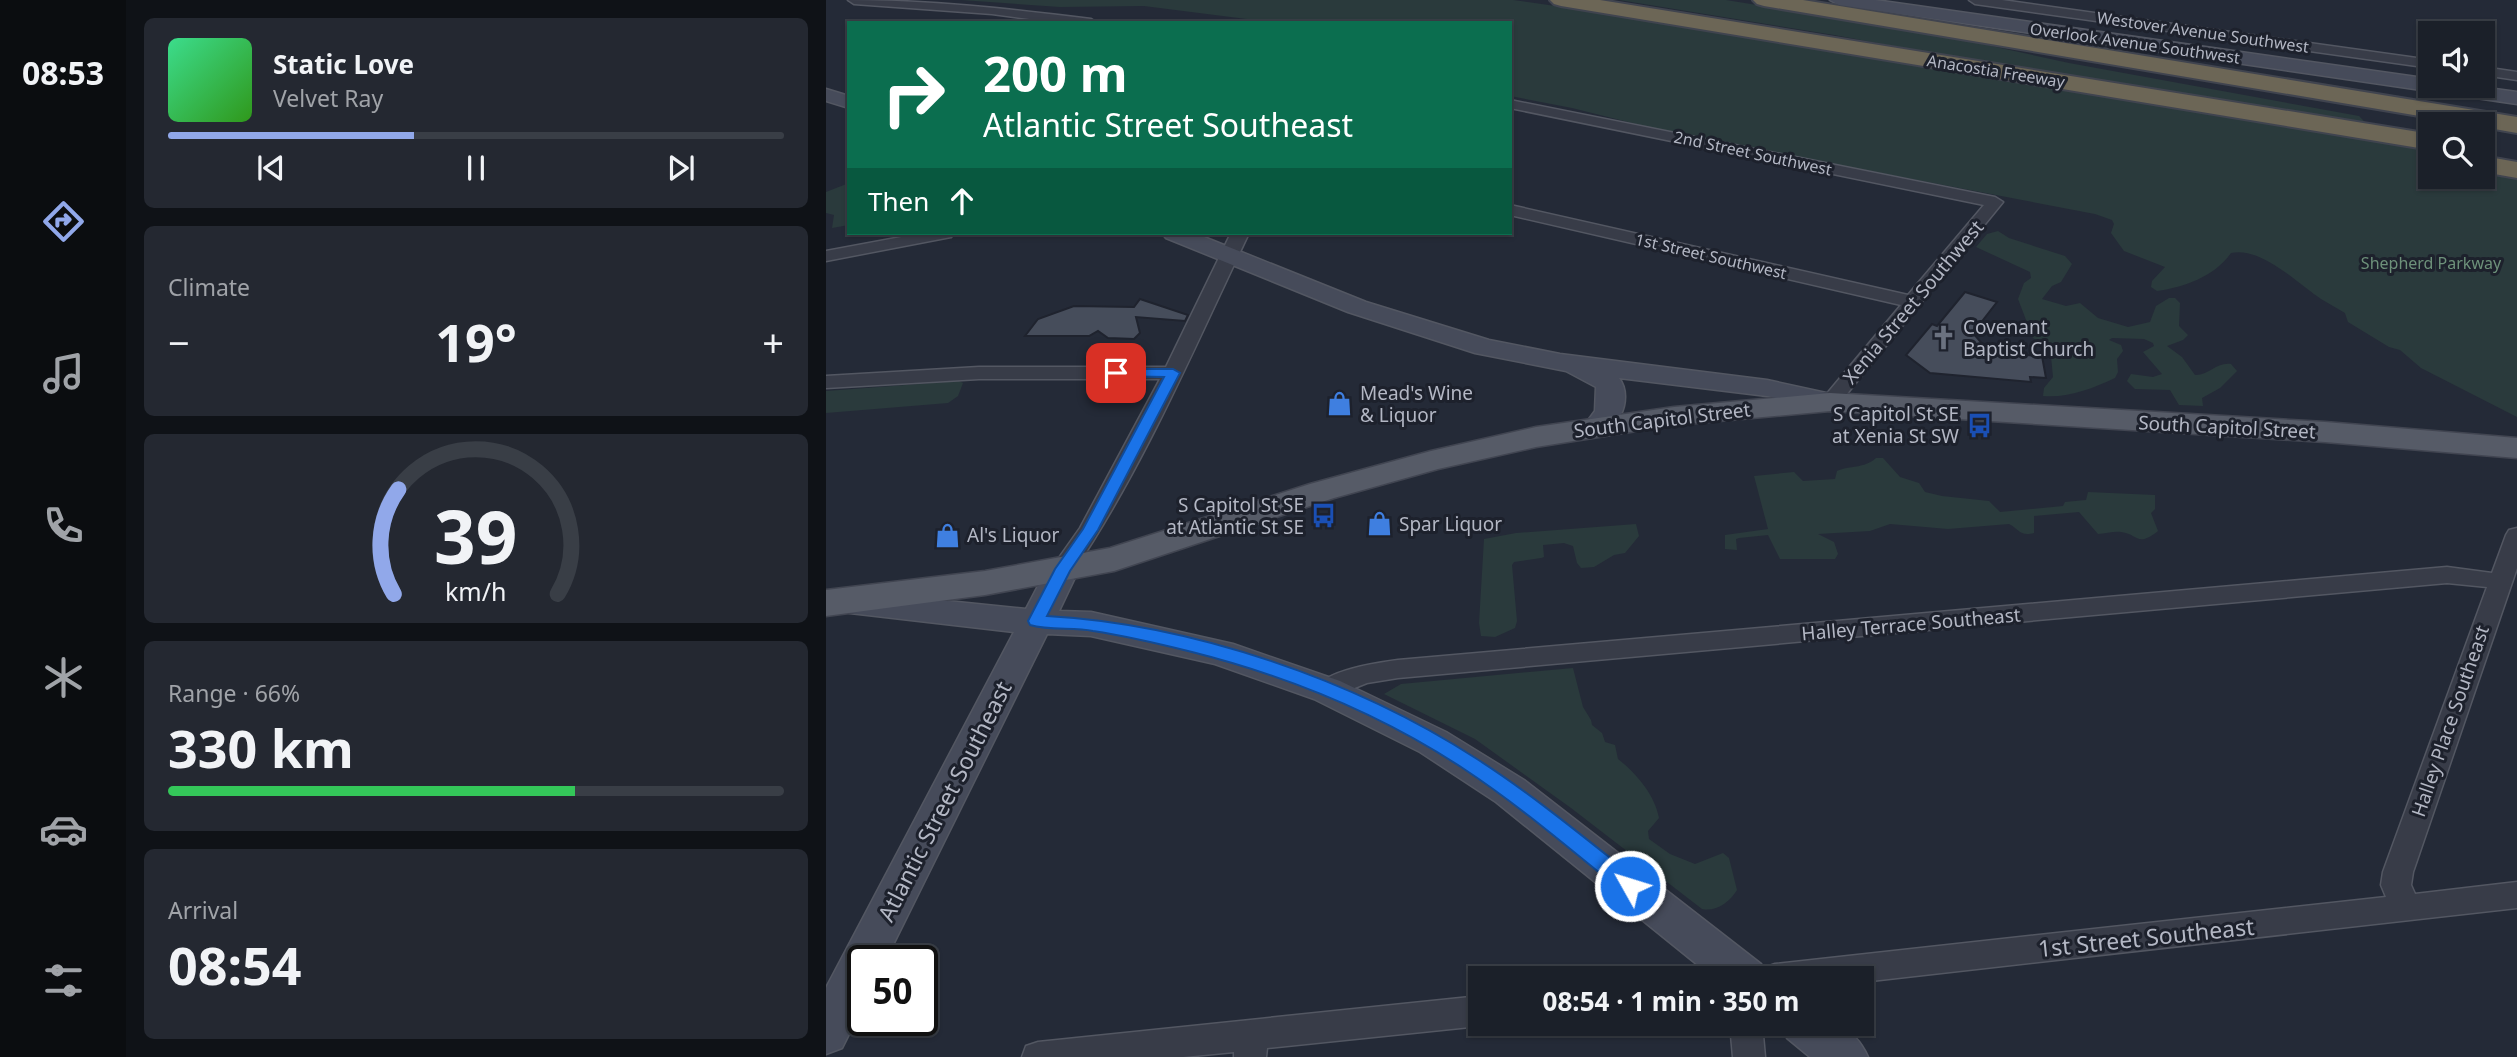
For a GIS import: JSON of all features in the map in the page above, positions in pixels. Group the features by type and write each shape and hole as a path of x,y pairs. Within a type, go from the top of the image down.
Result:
{"highway":[{"name":"Anacostia Freeway","path":"1561,0 2418,140"},
{"name":"Anacostia Freeway","path":"1764,0 2517,125"},
{"path":"2083,52 2159,60 2517,113"},
{"path":"2040,78 2418,151"},
{"path":"2495,153 2517,156"},
{"path":"2495,166 2517,170"}],"main road":[{"name":"South Capitol Street","path":"835,602 985,583 1129,556 1322,491 1512,441 1598,425 1830,402 2325,432 2517,448"}],"street":[{"path":"854,0 992,10 1076,21"},
{"name":"Overlook Avenue Southwest","path":"1839,0 2418,84"},
{"name":"Westover Avenue Southwest","path":"1975,0 2418,62"},
{"path":"2495,73 2517,76"},
{"path":"826,94 847,102"},
{"name":"Overlook Avenue Southwest","path":"2495,95 2517,98"},
{"name":"2nd Street Southwest","path":"1512,104 1995,202"},
{"name":"Xenia Street Southwest","path":"1830,402 1995,202"},
{"name":"1st Street Southwest","path":"1512,210 1913,302"},
{"path":"826,256 936,235"},
{"path":"1185,235 1235,244 1330,297 1399,322 1484,347 1560,362 1767,388 1830,402"},
{"path":"1063,569 1090,530 1173,373 1235,244"},
{"path":"1560,362 1599,376 1610,384 1609,412 1598,425"},
{"path":"826,382 979,373 1173,373"},
{"name":"Halley Place Southeast","path":"2406,908 2396,885 2398,872 2498,582 2517,535"},
{"name":"Atlantic Street Southeast","path":"826,1033 1063,569"},
{"name":"Halley Terrace Southeast","path":"1327,690 1362,675 1398,669 2447,575 2498,582"},
{"path":"835,602 1091,624 1180,643 1272,669 1327,690 1410,729 1469,763 1510,791 1731,966"},
{"name":"1st Street Southeast","path":"1874,967 2517,895"},
{"path":"1038,1057 1251,1046 1468,1013"},
{"path":"1745,1036 1749,1057"},
{"path":"1818,1036 1845,1057"}],"green space":[{"name":"Shepherd Parkway","path":"961,0 1513,0 1730,31 1914,65 2353,136 2418,149 2418,189 2495,189 2495,162 2517,166 2517,417 2421,368 2400,350 2389,347 2348,322 2345,313 2279,268 2254,255 2231,253 2208,274 2178,287 2157,291 2151,287 2152,281 2165,267 2124,251 2111,233 2114,224 2112,220 2095,214 1676,134 1512,96 1512,21 1262,21 1144,6 1060,7"},
{"path":"1619,0 1726,0 1932,33 2069,63 2359,116 2369,126 2007,67"},
{"path":"847,184 847,225 832,228 834,215 826,213 826,192"},
{"path":"1998,231 2009,238 2065,256 2072,264 2061,282 2052,286 2042,299 2066,306 2080,303 2098,318 2128,327 2150,322 2156,306 2169,298 2175,298 2180,303 2179,326 2188,335 2183,340 2167,346 2182,357 2195,375 2226,364 2231,364 2237,371 2220,388 2202,398 2203,406 2179,405 2170,390 2135,389 2127,381 2131,374 2153,377 2162,374 2143,352 2154,346 2153,343 2144,339 2112,338 2109,340 2121,345 2123,351 2117,359 2118,372 2115,378 2080,392 2043,396 2044,388 2053,377 2051,356 2043,344 2033,338 2018,299 2024,283 2031,278 2030,272 1976,247 1987,234"},
{"path":"959,381 963,383 958,396 948,403 826,413 826,391"},
{"path":"1876,458 1883,458 1900,477 1919,483 1925,492 1989,501 2000,512 2063,506 2065,502 2086,500 2088,492 2155,495 2155,509 2151,513 2158,531 2145,539 2121,532 2098,534 2079,512 2034,516 2034,533 2029,534 2009,524 1948,529 1890,524 1870,531 1818,534 1834,542 1838,554 1835,559 1780,559 1768,535 1739,538 1736,539 1737,550 1725,549 1725,535 1768,529 1754,476 1794,472 1803,481 1835,479 1837,471 1867,464"},
{"path":"1636,524 1639,536 1625,553 1614,555 1594,567 1581,568 1573,546 1564,543 1543,545 1544,557 1514,562 1512,565 1517,621 1515,628 1495,637 1481,636 1479,623 1484,539 1516,533"},
{"path":"1573,668 1583,707 1592,725 1602,733 1605,742 1615,745 1618,759 1638,778 1657,809 1659,818 1648,831 1649,839 1670,854 1695,864 1723,853 1729,858 1737,890 1722,905 1702,909 1571,808 1475,739 1384,694 1401,684"}],"building":[{"name":"Covenant Baptist Church","path":"1965,292 1997,302 1973,333 1990,353 2042,356 2046,378 2030,377 2031,382 1930,373 1906,355 1932,324 1937,326"},
{"path":"1140,299 1188,315 1185,321 1136,317 1140,333 1134,339 1108,338 1098,331 1089,336 1025,336 1038,319 1074,306 1134,307"}],"place":[{"name":"Covenant Baptist Church","path":"1943,338"},
{"name":"Mead's Wine & Liquor","path":"1340,404"},
{"name":"S Capitol St SE at Xenia St SW","path":"1979,425"},
{"name":"S Capitol St SE at Atlantic St SE","path":"1324,516"},
{"name":"Spar Liquor","path":"1379,524"},
{"name":"Al's Liquor","path":"947,535"}],"route":[{"path":"1116,373 1173,373 1090,530 1063,569 1036,621 1091,624 1192,646 1272,669 1354,702 1410,729 1469,763 1533,808 1630,886"}]}
